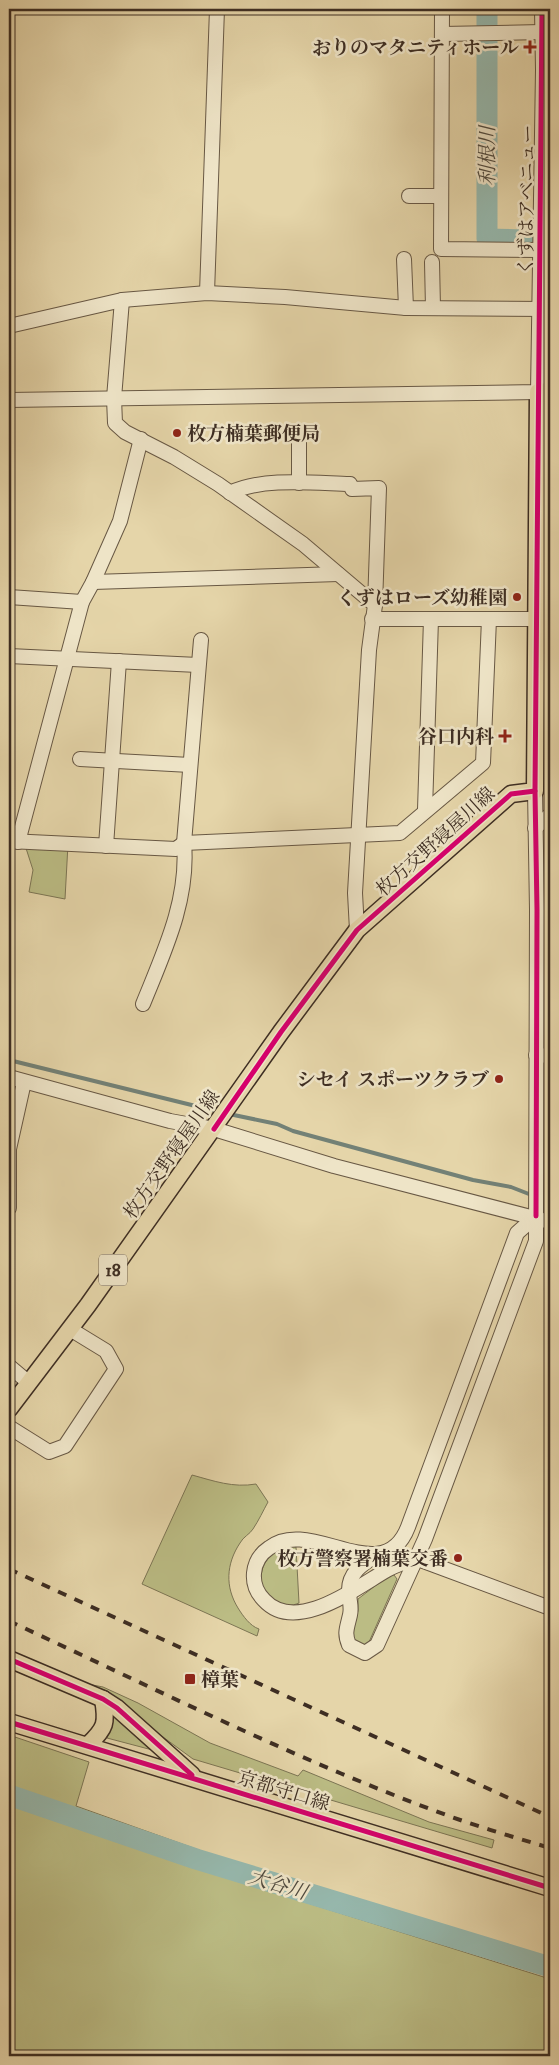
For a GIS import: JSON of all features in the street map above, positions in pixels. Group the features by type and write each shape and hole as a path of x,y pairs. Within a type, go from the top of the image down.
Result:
{"main road":[{"path":"535,790 543,619 544,391"},
{"name":"枚方交野寝屋川線","path":"9,1409 70,1329 281,1032 357,930 450,845 511,794 535,790"},
{"path":"9,1659 103,1699 117,1708 196,1778"},
{"path":"88,1745 101,1733 107,1719 103,1699"},
{"name":"京都守口線","path":"9,1722 550,1888"}],"street":[{"path":"207,293 217,9"},
{"path":"442,9 441,248 541,250"},
{"name":"くずはアベニュー","path":"542,9 542,32 547,70 546,235 541,250 545,309 544,391"},
{"path":"442,34 542,32"},
{"path":"409,196 441,196"},
{"path":"404,259 406,308"},
{"path":"432,262 433,308"},
{"path":"9,326 122,300 207,293 285,297 406,308 545,309"},
{"path":"122,300 114,398 115,423 124,432 141,439 182,462 303,544 338,574 373,612 430,619 543,619"},
{"path":"9,400 544,391"},
{"path":"299,435 299,483"},
{"path":"141,439 120,520 93,582 82,602 13,842 176,849 184,843 400,833 483,763 489,619"},
{"path":"230,493 245,485 299,483 350,484 352,489 379,488 360,834 355,893 357,930"},
{"path":"93,582 338,574"},
{"path":"9,597 82,602"},
{"path":"425,810 430,619"},
{"path":"143,1004 164,953 180,904 186,867 184,843 201,640"},
{"path":"9,656 198,665"},
{"path":"106,846 119,661"},
{"path":"80,759 190,765"},
{"path":"535,790 535,828 544,910 536,1056 536,1216 536,1241 426,1535 377,1644 368,1653 358,1652 349,1646 345,1635 350,1616 349,1594 352,1575 358,1568 378,1554 392,1550 400,1544 517,1233 536,1216"},
{"path":"535,828 550,815"},
{"path":"536,1056 550,1056"},
{"path":"9,1077 170,1121 214,1128 334,1166 536,1216 550,1222"},
{"path":"9,1208 10,1149 24,1082"},
{"path":"9,1427 48,1452 65,1446 116,1370 106,1350 70,1329"},
{"path":"9,1366 28,1382"},
{"path":"378,1554 363,1553 292,1539 272,1545 256,1561 254,1581 257,1593 275,1608 293,1613 303,1612 349,1594 388,1569 415,1558 550,1608"}],"green space":[{"path":"24,842 68,844 65,899 29,892 33,870"},
{"path":"192,1475 216,1482 239,1485 256,1484 268,1502 253,1529 241,1541 235,1551 229,1575 229,1584 234,1600 247,1620 259,1629 257,1636 142,1584"},
{"path":"290,1546 296,1547 299,1603 288,1606 279,1604 265,1592 261,1573 265,1564 274,1553"},
{"path":"394,1575 397,1579 369,1642 364,1647 353,1643 353,1624 358,1611 358,1599 388,1576"},
{"path":"72,1681 103,1687 138,1703 210,1743 298,1776 303,1770 429,1822 494,1840 492,1848 193,1759 103,1693"},
{"path":"113,1712 160,1752 107,1738"},
{"path":"9,1735 89,1762 76,1806 210,1854 206,1871 550,1979 550,2056 9,2056"}],"waterway":[{"name":"利根川","path":"487,9 487,239 524,240 550,245"},
{"path":"9,1060 220,1112"},
{"path":"229,1114 277,1124 293,1131 473,1180 511,1187 534,1196"},
{"path":"540,1198 550,1202"},
{"name":"大谷川","path":"9,1795 196,1859 550,1967"}],"railway":[{"path":"9,1569 550,1817"},
{"path":"9,1621 337,1772 449,1816 550,1848"}],"cycle path":[{"path":"536,1216 537,910 535,791 542,9"},
{"path":"214,1129 281,1032 357,930 511,794 535,791"},
{"path":"9,1659 103,1699 117,1708 192,1775"},
{"path":"9,1722 550,1888"}],"place":[{"name":"おりのマタニティホール","path":"530,47"},
{"name":"枚方楠葉郵便局","path":"177,433"},
{"name":"くずはローズ幼稚園","path":"517,597"},
{"name":"谷口内科","path":"505,736"},
{"name":"シセイ スポーツクラブ","path":"499,1079"},
{"name":"枚方警察署楠葉交番","path":"458,1558"},
{"name":"樟葉","path":"190,1679"}]}
